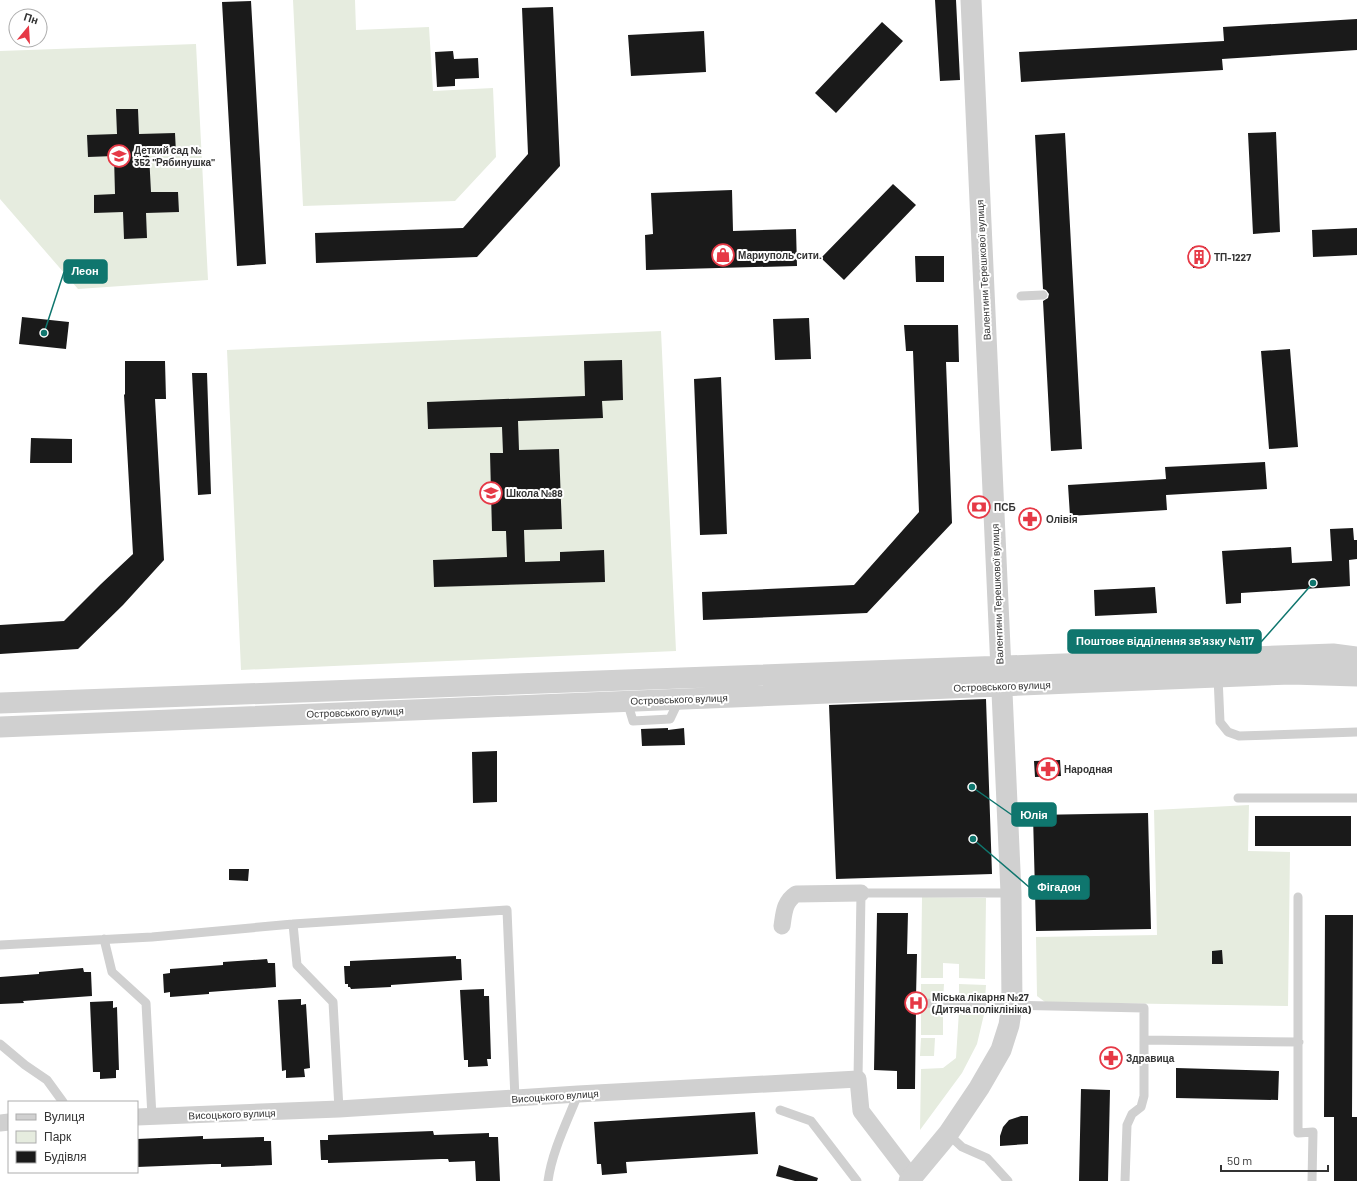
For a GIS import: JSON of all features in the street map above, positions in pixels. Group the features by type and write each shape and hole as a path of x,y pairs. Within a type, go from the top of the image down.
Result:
{"street":[{"name":"Валентини Терешкової вулиця","path":"910,1179 948,1134 979,1088 1001,1050 1009,1024 1012,1005 1010,893 971,0"},
{"name":"Островського вулиця","path":"0,727 680,699 1333,654 1357,657"},
{"name":"Островського вулиця","path":"0,703 1001,676 1218,677 1291,674 1357,676"},
{"path":"782,926 783,912 786,904 791,897 796,894 861,893"},
{"path":"858,1079 861,1110 910,1179"},
{"name":"Висоцького вулиця","path":"144,1117 339,1109 858,1079"}],"lane":[{"path":"1021,296 1043,295"},
{"path":"1218,677 1220,722 1228,732 1239,736 1357,732"},
{"path":"1238,798 1357,798"},
{"path":"858,1079 861,893 1010,893"},
{"path":"1298,897 1298,1133 1313,1132 1312,1181"},
{"path":"0,945 152,937 293,924 507,910 515,1099"},
{"path":"293,924 297,965 333,1002 339,1109"},
{"path":"104,939 112,972 146,1003 144,1117"},
{"path":"916,1003 1144,1008 1144,1096 1141,1107 1132,1114 1126,1125 1125,1181"},
{"path":"1144,1040 1299,1042"},
{"path":"0,1044 25,1065 47,1080 62,1101"},
{"path":"548,1181 549,1173 561,1138 578,1094"},
{"path":"780,1110 811,1121 858,1181"},
{"path":"948,1134 962,1146 987,1158 1008,1181"}],"green space":[{"path":"293,0 355,0 356,30 429,27 433,91 493,88 496,157 455,201 303,206"},
{"path":"196,44 208,280 78,289 0,199 0,51"},
{"path":"661,331 676,651 241,670 227,350"},
{"path":"1249,805 1248,851 1290,852 1288,1006 1045,1002 1037,996 1036,937 1157,935 1154,810"},
{"path":"922,897 986,898 985,979 959,978 959,964 943,963 943,978 921,978"},
{"path":"921,984 944,984 943,1000 921,1000"},
{"path":"959,984 986,985 985,1000 959,1000"},
{"path":"921,1005 943,1006 943,1035 921,1035"},
{"path":"985,1010 977,1044 962,1073 920,1130 921,1069 943,1068 956,1058 959,1011"},
{"path":"921,1038 935,1038 934,1056 920,1056"}],"building":[{"path":"935,0 956,0 960,80 940,81"},
{"path":"251,1 266,264 237,266 222,2"},
{"path":"553,7 560,166 477,257 316,263 315,233 463,228 528,154 522,8"},
{"path":"1357,19 1357,50 1222,59 1223,70 1021,82 1019,52 1224,41 1223,27"},
{"path":"882,22 903,41 836,113 815,93"},
{"path":"704,31 706,72 631,76 628,35"},
{"path":"453,51 454,59 478,58 479,78 455,79 455,86 437,87 435,52"},
{"path":"116,109 138,109 139,134 175,133 176,153 149,154 151,192 178,192 179,212 146,213 147,238 124,239 123,212 94,213 94,195 115,194 114,156 88,157 87,135 117,134"},
{"path":"1276,132 1280,232 1253,234 1248,133"},
{"path":"1065,133 1082,449 1051,451 1043,301 1048,298 1049,294 1043,289 1035,135"},
{"path":"893,184 916,205 844,280 821,258"},
{"path":"732,190 733,231 796,229 797,266 646,270 645,235 653,234 651,193"},
{"path":"1357,228 1357,255 1313,257 1312,230"},
{"name":"ТП-1227","path":"1192,247 1206,247 1206,267 1193,268"},
{"path":"915,256 944,256 944,282 916,282"},
{"path":"22,317 69,322 66,349 19,344"},
{"path":"809,318 811,359 775,360 773,319"},
{"path":"904,325 958,325 959,362 946,362 952,523 867,613 703,620 702,592 854,585 919,512 913,351 906,351"},
{"path":"1290,349 1298,447 1269,449 1261,351"},
{"path":"622,360 623,400 602,401 603,418 518,421 519,450 559,449 562,529 524,530 525,562 560,561 560,552 604,550 605,582 434,587 433,560 507,557 506,531 492,531 490,453 503,453 502,427 428,429 427,402 585,396 584,361"},
{"path":"125,361 165,361 166,399 155,399 164,560 123,605 78,649 0,654 0,625 64,621 133,554 124,395"},
{"path":"192,373 207,373 211,494 198,495"},
{"path":"721,377 727,534 700,535 694,379"},
{"path":"31,438 72,439 72,463 30,463"},
{"path":"1265,462 1267,489 1166,495 1167,510 1070,516 1068,485 1166,479 1165,467"},
{"path":"1353,528 1354,540 1357,540 1357,559 1349,560 1350,586 1241,593 1241,603 1226,604 1222,551 1291,547 1292,563 1332,561 1330,529"},
{"path":"1155,587 1157,613 1095,616 1094,590"},
{"path":"986,699 992,874 836,879 829,705"},
{"path":"668,728 668,730 684,728 685,745 642,746 641,729"},
{"path":"497,751 497,802 473,803 472,752"},
{"name":"Народная","path":"1060,760 1061,776 1035,777 1034,761"},
{"path":"1148,813 1151,929 1036,931 1033,815"},
{"path":"1255,816 1351,816 1351,846 1255,846"},
{"path":"229,869 249,869 248,881 229,880"},
{"path":"877,913 908,913 907,954 917,954 916,997 911,1000 910,1003 913,1008 916,1009 915,1089 897,1089 897,1071 874,1070"},
{"path":"1325,915 1353,915 1352,1117 1357,1117 1357,1181 1334,1181 1334,1117 1324,1117"},
{"path":"1222,950 1223,964 1212,964 1212,951"},
{"path":"456,956 456,959 461,959 462,980 391,985 391,987 351,989 348,987 348,984 345,984 344,966 350,966 350,961"},
{"path":"267,959 268,963 275,963 276,987 209,992 209,994 170,997 170,992 164,993 163,974 170,973 170,969 223,965 223,962"},
{"path":"83,968 84,972 91,972 92,996 0,1004 0,977 39,974 39,972"},
{"path":"484,989 484,996 489,996 491,1059 487,1059 488,1066 468,1067 468,1060 464,1060 460,990"},
{"path":"301,999 301,1005 306,1004 310,1068 304,1069 305,1077 286,1078 286,1070 282,1071 278,1000"},
{"path":"113,1001 113,1008 117,1007 119,1070 116,1070 116,1078 100,1079 100,1072 93,1072 90,1002"},
{"path":"1176,1068 1279,1071 1278,1100 1176,1098"},
{"path":"1081,1089 1110,1090 1108,1181 1079,1181"},
{"path":"755,1112 758,1154 626,1162 627,1173 602,1175 601,1164 597,1164 594,1122"},
{"path":"1021,1116 1028,1116 1028,1144 1000,1146 1000,1136 1003,1127 1009,1120"},
{"path":"433,1131 434,1135 489,1133 489,1137 498,1137 500,1181 476,1181 475,1161 449,1162 448,1159 441,1159 328,1163 328,1160 321,1160 320,1140 328,1140 328,1135"},
{"path":"203,1136 203,1139 264,1137 264,1141 271,1141 272,1165 221,1167 221,1164 212,1164 138,1167 138,1139"},
{"path":"779,1165 818,1178 817,1181 795,1181 776,1176"}],"place":[{"name":"Деткий сад № 352 \"Рябинушка\"","path":"119,156"},
{"name":"Мариуполь сити.","path":"723,255"},
{"name":"ТП-1227","path":"1199,257"},
{"name":"Леон","path":"44,333"},
{"name":"Школа №88","path":"491,493"},
{"name":"ПСБ","path":"979,507"},
{"name":"Олівія","path":"1030,519"},
{"name":"Поштове відділення зв'язку №117","path":"1313,583"},
{"name":"Народная","path":"1048,769"},
{"name":"Юлія","path":"972,787"},
{"name":"Фігадон","path":"973,839"},
{"name":"Міська лікарня №27 (Дитяча поліклініка)","path":"916,1003"},
{"name":"Здравица","path":"1111,1058"}]}
